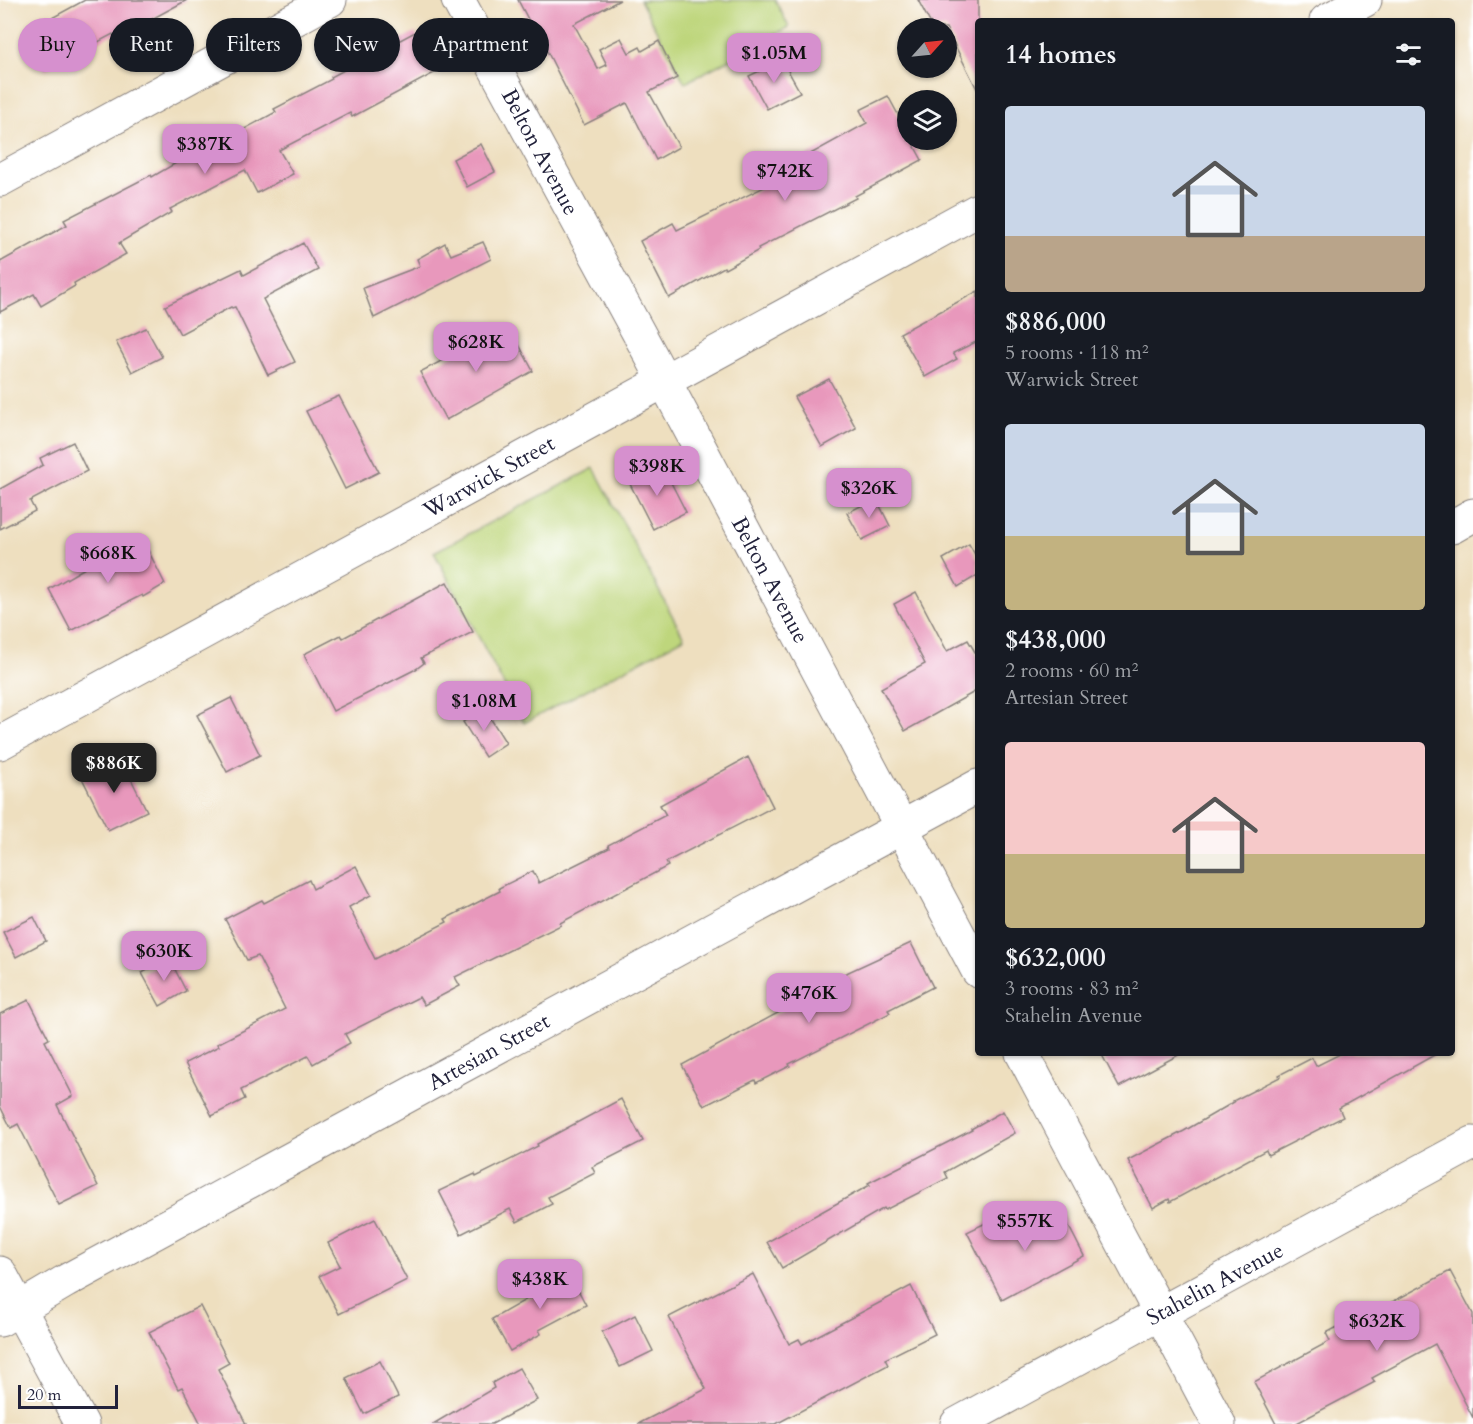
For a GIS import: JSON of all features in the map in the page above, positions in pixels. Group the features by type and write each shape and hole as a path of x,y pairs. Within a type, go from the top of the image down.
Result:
{"street":[{"path":"0,180 330,0"},
{"name":"Belton Avenue","path":"458,0 975,965"},
{"path":"1332,18 1365,0"},
{"name":"Warwick Street","path":"0,743 975,212"},
{"path":"1455,525 1473,515"},
{"name":"Artesian Street","path":"10,1314 66,1281 975,788"},
{"path":"1024,1056 1219,1424"},
{"name":"Stahelin Avenue","path":"957,1424 1473,1143"},
{"path":"0,1273 10,1314 82,1424"}],"green space":[{"path":"640,0 775,0 789,27 685,83"},
{"path":"594,468 684,638 524,723 434,552"}],"building":[{"path":"85,0 187,0 154,18 109,18 109,36 97,42 97,18 52,18"},
{"path":"518,0 620,0 574,24 598,69 607,65 599,49 621,38 629,53 640,47 642,51 659,41 677,78 649,92 679,147 656,160 627,103 584,125 549,55 549,18 527,18"},
{"path":"918,0 978,0 978,18 975,18 975,85 957,50 957,18 928,18"},
{"path":"412,34 412,72 436,72 352,117 350,113 279,150 293,174 257,193 245,170 170,209 172,212 119,243 126,254 74,283 75,286 41,306 34,294 0,312 0,262 67,225 64,220 151,175 152,177 207,145 209,148 276,112 274,109 332,79 331,77 340,72 400,72 400,40"},
{"path":"782,60 800,92 767,109 749,76"},
{"path":"888,96 897,113 897,150 916,150 922,160 669,298 640,241 673,223 677,230 809,165 805,157 867,123 860,110"},
{"path":"481,144 495,172 467,187 453,159"},
{"path":"483,242 491,259 374,318 363,288 420,266 417,259 445,243 451,255"},
{"path":"303,243 318,270 263,299 295,362 268,375 235,307 180,334 165,306 241,269 244,275"},
{"path":"975,293 975,342 953,353 957,359 925,377 900,333"},
{"path":"509,326 533,371 446,420 420,372"},
{"path":"146,328 162,357 132,372 116,342"},
{"path":"829,379 856,428 822,447 794,397"},
{"path":"339,396 379,472 345,489 306,411"},
{"path":"73,442 87,471 30,501 35,511 0,529 0,489 43,465 40,458"},
{"path":"662,465 686,512 653,529 629,482"},
{"path":"876,498 890,526 862,540 847,513"},
{"path":"141,536 165,584 71,631 49,589 102,558 100,556"},
{"path":"969,544 975,555 975,577 958,587 943,559"},
{"path":"447,582 473,632 421,658 424,663 416,669 333,711 304,654 341,635 343,638"},
{"path":"916,592 947,651 968,640 975,652 975,692 905,731 881,688 925,664 894,604"},
{"path":"231,698 260,755 227,772 197,715"},
{"path":"484,708 506,743 485,757 463,722"},
{"path":"120,757 147,811 108,830 81,776"},
{"path":"748,757 773,807 666,862 668,866 560,923 561,925 455,977 460,986 424,1005 419,997 345,1034 350,1043 313,1064 308,1056 241,1090 245,1099 212,1116 185,1063 285,1009 258,956 247,960 225,919 262,900 264,903 309,880 313,889 356,866 371,895 349,907 375,959 447,922 445,919 533,871 539,883 609,848 608,845 666,815 660,805"},
{"path":"34,917 46,941 16,957 3,932"},
{"path":"911,943 933,987 888,1010 890,1013 789,1064 790,1066 756,1083 755,1080 704,1106 682,1065 833,983 831,980"},
{"path":"169,958 186,991 160,1006 142,973"},
{"path":"29,1000 49,1039 45,1041 73,1096 57,1105 98,1186 59,1205 18,1124 11,1128 0,1106 0,1014"},
{"path":"1103,1056 1176,1056 1119,1087"},
{"path":"1336,1056 1433,1056 1339,1108 1343,1117 1268,1155 1266,1150 1170,1202 1169,1199 1153,1208 1128,1160 1312,1058 1316,1066"},
{"path":"621,1099 643,1141 592,1167 595,1173 548,1197 552,1204 517,1222 510,1209 461,1234 439,1191 475,1174 476,1177 538,1146 537,1144"},
{"path":"1003,1111 1015,1133 945,1172 948,1178 885,1210 884,1208 782,1268 767,1242 870,1185 868,1183 972,1130"},
{"path":"1061,1211 1084,1256 1002,1300 967,1232 1000,1216 1010,1237"},
{"path":"375,1219 407,1280 339,1314 319,1276 340,1266 328,1243"},
{"path":"566,1267 586,1305 539,1330 541,1334 510,1351 492,1319 543,1290 538,1281"},
{"path":"1450,1271 1473,1314 1473,1418 1435,1344 1372,1378 1375,1382 1295,1424 1276,1424 1254,1382 1330,1341 1326,1333 1381,1304 1383,1307"},
{"path":"753,1274 789,1344 799,1339 802,1344 911,1286 935,1334 885,1359 888,1365 776,1424 638,1424 706,1389 669,1317"},
{"path":"200,1306 229,1363 218,1369 246,1424 201,1424 182,1387 178,1389 149,1332"},
{"path":"635,1315 653,1351 620,1367 602,1332"},
{"path":"380,1361 398,1397 364,1414 346,1378"},
{"path":"519,1368 537,1400 492,1424 433,1424 494,1388 492,1383"}]}
